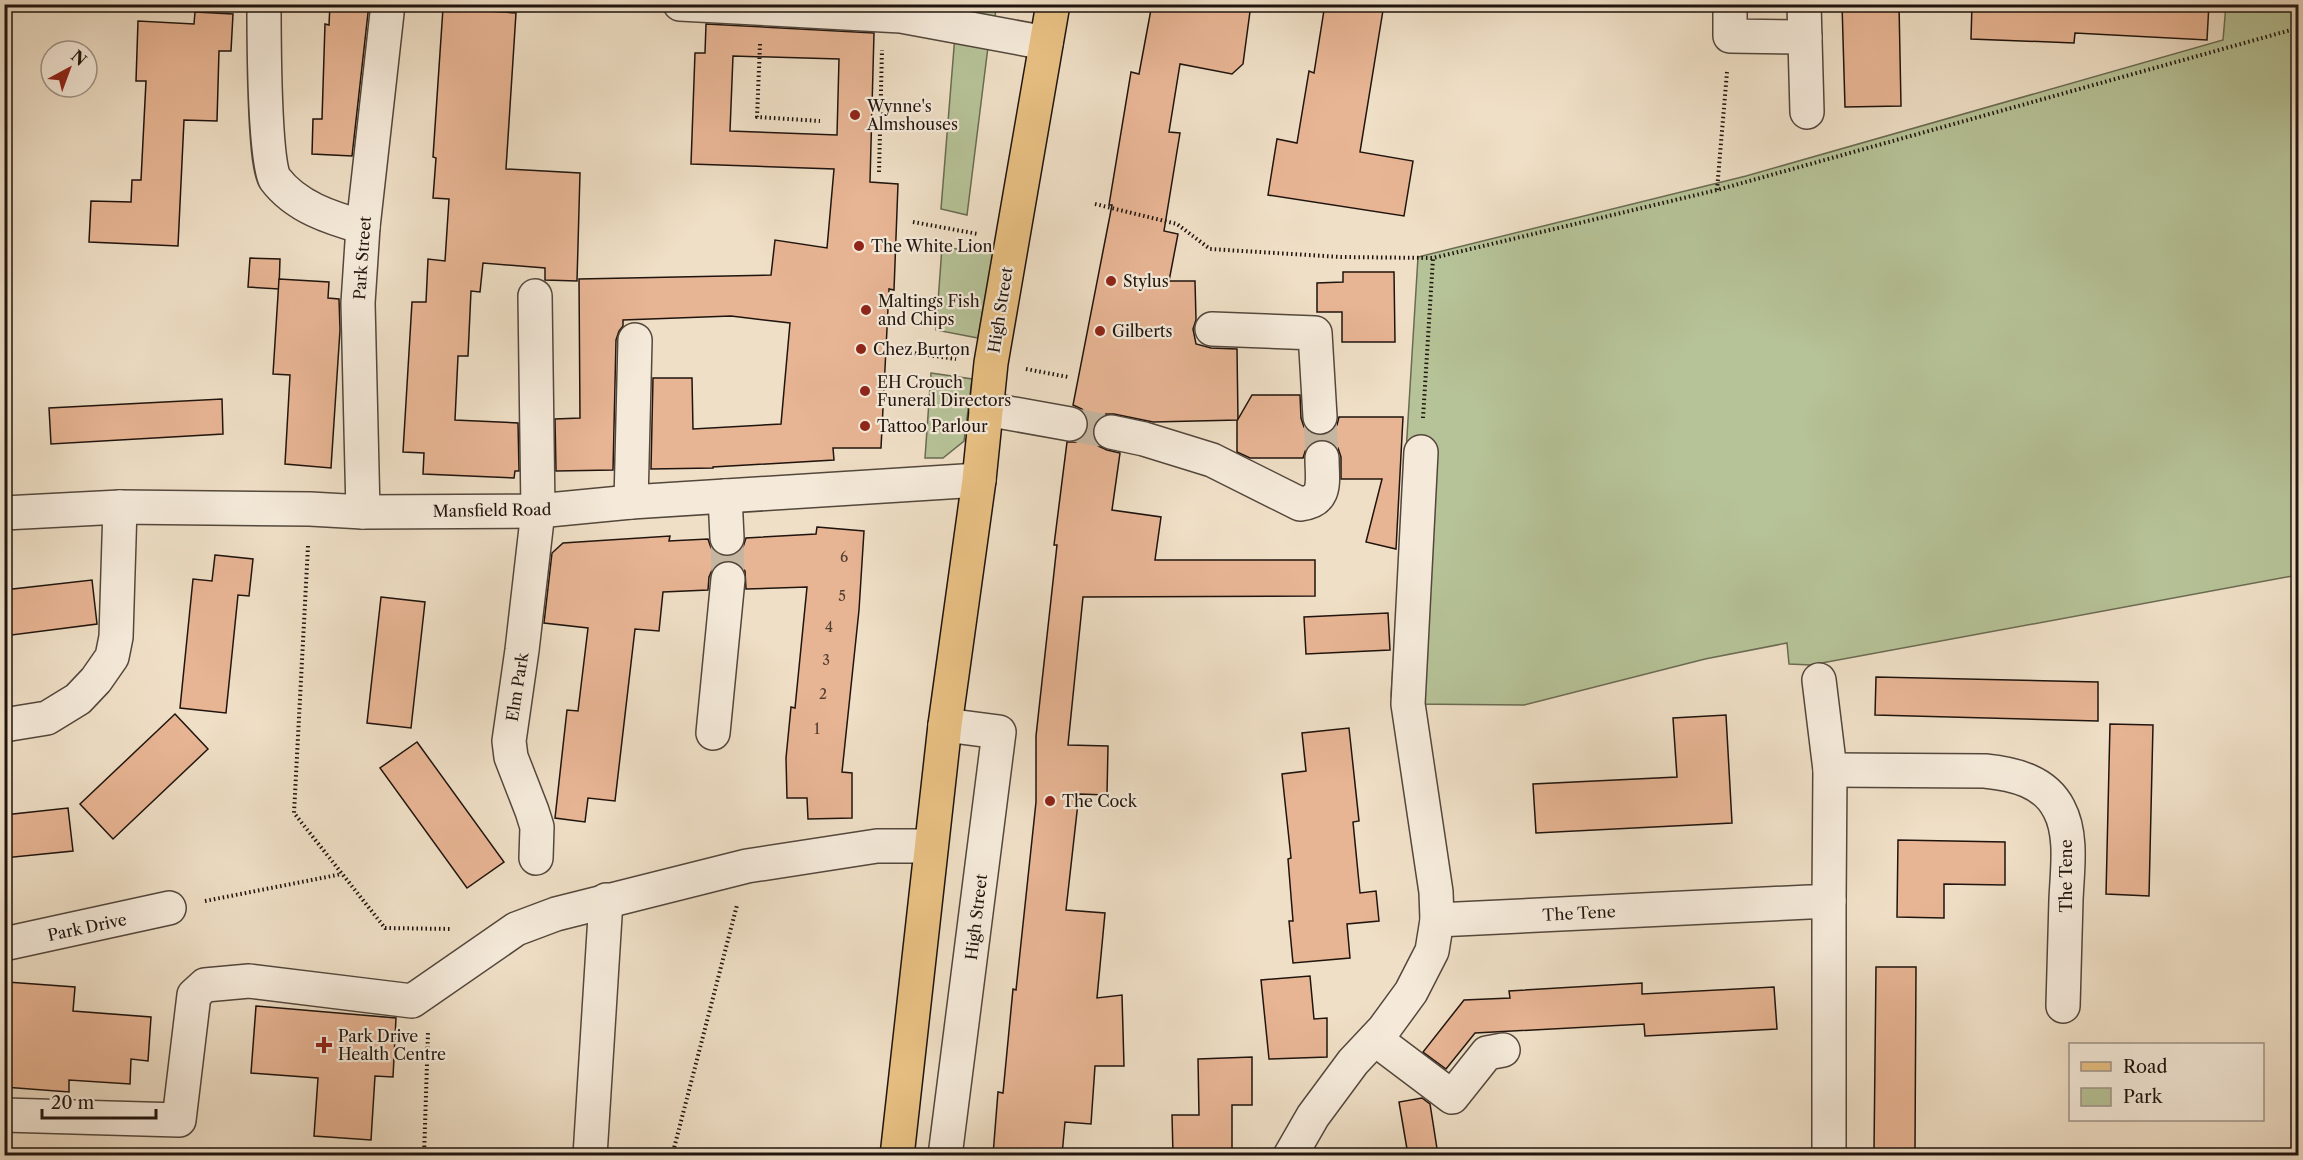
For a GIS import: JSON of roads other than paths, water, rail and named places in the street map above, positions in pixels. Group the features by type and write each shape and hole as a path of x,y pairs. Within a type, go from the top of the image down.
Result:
{"main road":[{"name":"High Street","path":"897,1155 945,725 979,480 991,363 1053,4"}],"street":[{"path":"264,4 264,64 273,178 291,195 323,215 363,227"},
{"name":"Park Street","path":"363,512 358,303 363,227 388,4"},
{"path":"680,4 901,16 1046,43"},
{"path":"1804,4 1807,112"},
{"path":"1730,20 1805,37"},
{"name":"Elm Park","path":"535,296 538,511 509,741 511,757 537,827 536,858"},
{"path":"1212,329 1315,333 1320,417"},
{"path":"631,502 635,340"},
{"path":"986,409 1070,424"},
{"path":"1111,432 1212,459 1300,504 1310,503 1318,498 1321,491 1322,458"},
{"path":"1290,1155 1313,1116 1353,1062 1398,1011 1432,951 1437,920 1436,892 1408,704 1421,452"},
{"name":"Mansfield Road","path":"4,513 120,507 310,509 363,512 538,511 631,502 979,480"},
{"path":"725,496 727,538"},
{"path":"4,725 47,718 78,699 96,680 112,657 116,637 120,507"},
{"path":"713,733 728,579"},
{"path":"1820,680 1830,771 1829,1155"},
{"name":"High Street","path":"945,725 999,732 945,1155"},
{"name":"The Tene","path":"1830,771 2007,773 2022,777 2049,796 2059,809 2066,827 2063,1006"},
{"path":"4,1115 179,1120 194,995 205,985 249,981 412,1001 516,929 556,914 747,866 878,846 931,846"},
{"path":"590,1155 606,900"},
{"name":"The Tene","path":"1437,920 1829,901"},
{"name":"Park Drive","path":"4,944 169,908"},
{"path":"1375,1039 1452,1097 1487,1053 1503,1050"}],"tunnel":[{"path":"1320,417 1322,458"},
{"path":"1070,424 1111,432"},
{"path":"727,538 728,579"}],"place":[{"name":"Wynne's Almshouses","path":"855,115"},
{"name":"The White Lion","path":"859,246"},
{"name":"Stylus","path":"1111,281"},
{"name":"Maltings Fish and Chips","path":"866,310"},
{"name":"Gilberts","path":"1100,331"},
{"name":"Chez Burton","path":"861,349"},
{"name":"EH Crouch Funeral Directors","path":"865,391"},
{"name":"Tattoo Parlour","path":"865,426"},
{"name":"The Cock","path":"1050,801"},
{"name":"Park Drive Health Centre","path":"324,1045"}]}
